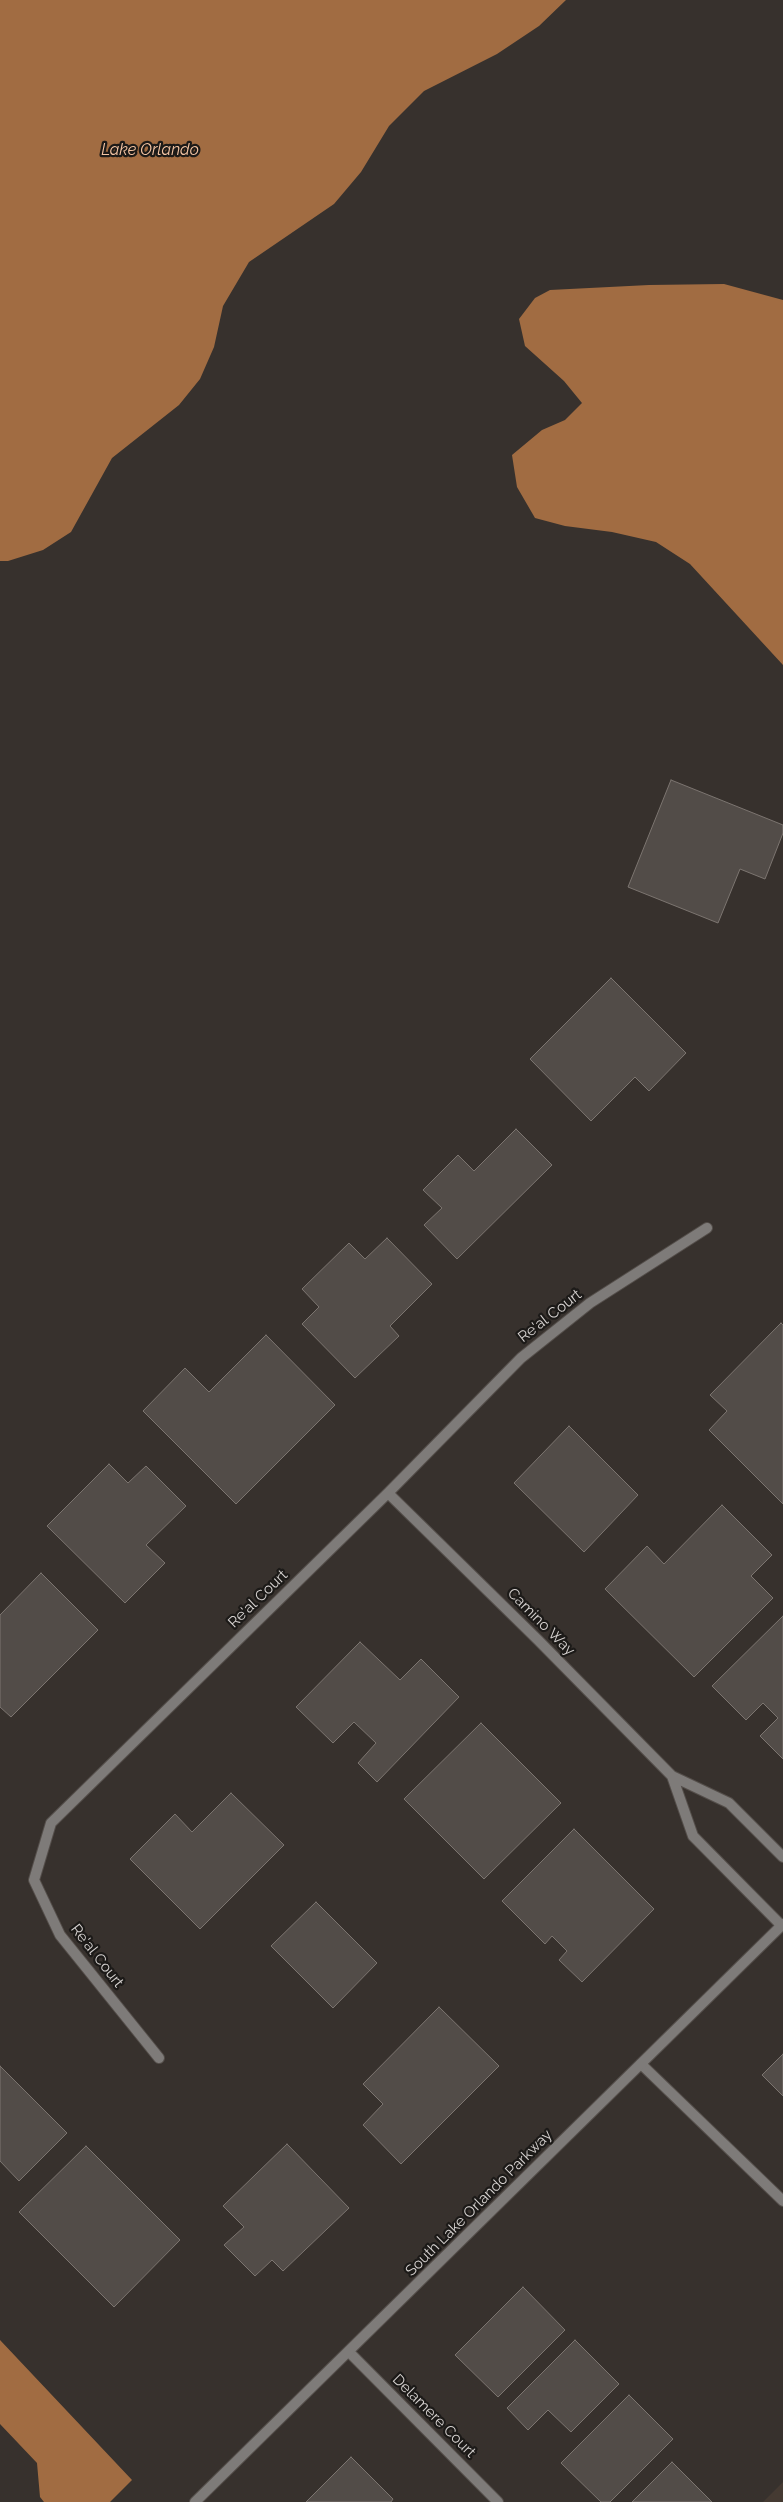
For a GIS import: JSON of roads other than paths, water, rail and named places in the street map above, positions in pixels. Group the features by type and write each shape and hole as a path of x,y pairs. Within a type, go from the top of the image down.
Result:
{"street":[{"name":"Re'al Court","path":"159,2058 60,1935 37,1888 34,1880 50,1822 388,1493 521,1358 590,1303 707,1228"},
{"name":"Camino Way","path":"388,1493 538,1640 672,1776 729,1803 783,1856"},
{"name":"Camino Way","path":"672,1776 693,1836 782,1925"},
{"name":"South Lake Orlando Parkway","path":"195,2502 782,1925"},
{"path":"641,2064 783,2201"},
{"name":"Delamere Court","path":"349,2352 498,2502"}],"water":[{"name":"Lake Orlando","path":"0,0 566,0 539,26 497,54 424,91 389,126 361,172 334,204 249,262 223,306 214,347 200,379 179,405 112,458 71,532 43,550 8,561 0,561"},
{"path":"724,284 783,300 783,665 690,564 656,542 612,532 565,526 535,518 517,487 512,455 542,430 565,420 582,403 564,381 525,346 519,319 535,298 550,290 649,285"},
{"path":"0,2340 132,2480 110,2502 44,2502 40,2497 37,2463 0,2424"}]}
